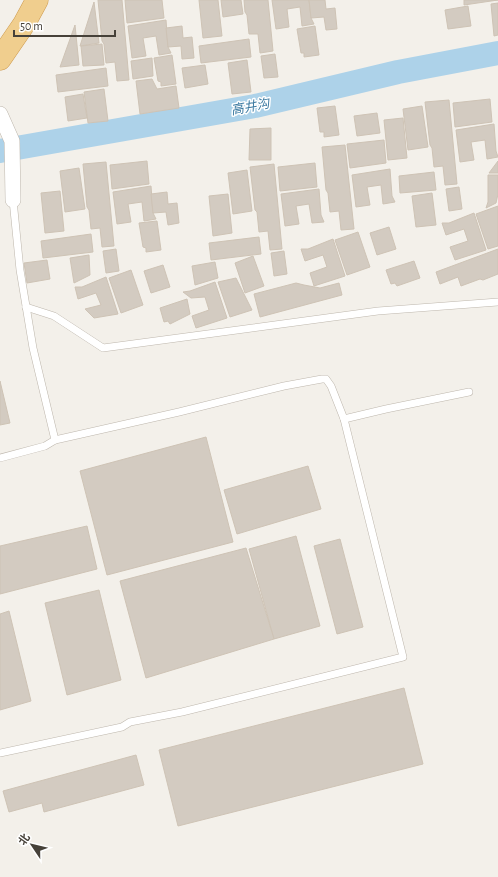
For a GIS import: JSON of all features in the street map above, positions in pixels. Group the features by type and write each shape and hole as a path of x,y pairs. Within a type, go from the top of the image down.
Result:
{"highway":[{"path":"0,39 25,0"},
{"path":"0,59 24,24 37,0"}],"street":[{"path":"0,115 12,141 13,200"}],"lane":[{"path":"13,200 20,270 33,348 55,440"},
{"path":"26,307 54,316 103,348 378,311 498,302"},
{"path":"0,458 45,446 55,440 284,386 326,379 331,386 344,419 403,657 182,712 130,722 122,727 0,753"},
{"path":"344,419 469,392"}],"building":[{"path":"98,0 122,0 129,80 117,81 115,62 106,63"},
{"path":"125,0 162,0 164,18 127,23"},
{"path":"199,0 218,0 222,36 203,38"},
{"path":"221,0 241,0 243,14 223,17"},
{"path":"244,0 268,0 273,51 260,53 258,34 249,34"},
{"path":"272,0 309,0 311,18 314,24 302,26 300,7 287,9 289,27 276,29"},
{"path":"309,0 325,0 326,9 335,8 337,29 326,30 324,17 311,18"},
{"path":"464,0 498,0 464,5"},
{"path":"94,2 99,43 80,46"},
{"path":"498,3 498,35 494,36 491,4"},
{"path":"468,6 471,26 448,29 445,10"},
{"path":"166,20 168,47 171,53 159,55 156,36 143,38 146,56 132,58 128,26"},
{"path":"75,25 79,65 60,67"},
{"path":"182,26 183,38 192,37 194,58 182,59 181,46 168,47 166,28"},
{"path":"315,26 319,55 304,57 304,53 301,53 297,29"},
{"path":"249,39 251,57 201,63 199,46"},
{"path":"102,44 104,65 83,66 81,46"},
{"path":"275,54 278,77 264,78 261,56"},
{"path":"172,55 176,84 161,86 161,82 158,81 154,58"},
{"path":"152,58 153,76 133,79 131,61"},
{"path":"247,60 251,92 232,94 228,63"},
{"path":"205,65 208,84 185,88 182,68"},
{"path":"106,68 108,86 58,92 56,75"},
{"path":"152,79 157,89 176,86 179,108 140,114 136,81"},
{"path":"104,89 108,121 88,123 84,92"},
{"path":"83,94 87,118 68,121 65,97"},
{"path":"490,99 492,122 455,127 453,103"},
{"path":"449,100 457,184 445,185 443,166 434,167 425,102"},
{"path":"335,106 339,135 324,137 324,132 320,132 317,108"},
{"path":"422,106 428,147 408,150 403,109"},
{"path":"377,113 380,133 357,136 354,116"},
{"path":"403,118 407,158 388,160 384,120"},
{"path":"494,124 496,151 498,157 487,159 485,140 471,142 474,160 460,162 456,130"},
{"path":"271,128 271,160 249,160 250,129"},
{"path":"384,140 386,163 350,168 347,144"},
{"path":"345,145 354,229 341,230 339,211 330,212 328,193 326,190 322,147"},
{"path":"147,161 149,184 112,189 110,165"},
{"path":"498,161 498,173 489,173"},
{"path":"106,162 114,246 102,247 100,228 91,229 89,210 87,207 83,164"},
{"path":"315,163 317,187 280,191 278,167"},
{"path":"274,164 282,249 270,250 268,231 259,232 250,167"},
{"path":"79,168 85,209 65,212 60,171"},
{"path":"390,169 392,196 395,202 383,204 381,185 367,187 370,205 356,207 352,175"},
{"path":"247,170 252,211 233,214 228,173"},
{"path":"434,172 436,190 400,193 399,176"},
{"path":"488,175 498,175 498,194 496,203 486,208 488,202"},
{"path":"151,186 153,213 156,219 144,221 142,202 128,204 131,222 117,224 113,192"},
{"path":"459,187 462,209 449,211 446,189"},
{"path":"319,189 321,215 324,222 312,223 309,204 296,206 299,224 285,226 281,194"},
{"path":"60,191 64,231 45,233 41,193"},
{"path":"167,192 168,204 177,203 179,223 168,225 166,212 153,213 151,194"},
{"path":"432,193 436,225 416,227 412,196"},
{"path":"228,194 232,233 213,236 209,196"},
{"path":"498,206 498,246 488,249 476,214"},
{"path":"474,213 486,250 455,260 450,247 468,241 464,229 446,235 442,223 449,223"},
{"path":"157,221 161,250 146,252 146,248 143,247 139,223"},
{"path":"389,227 396,249 377,255 370,233"},
{"path":"358,232 370,267 347,275 335,240"},
{"path":"91,234 93,252 43,258 41,241"},
{"path":"259,237 261,254 211,260 209,243"},
{"path":"333,239 345,276 314,286 310,273 327,267 323,255 305,261 301,249 308,249"},
{"path":"116,249 119,271 106,273 103,251"},
{"path":"498,249 498,274 461,286 458,277 440,284 436,272"},
{"path":"284,251 287,274 274,276 271,253"},
{"path":"89,255 90,275 74,283 70,258"},
{"path":"253,256 264,286 245,293 235,263"},
{"path":"47,260 50,279 27,283 24,263"},
{"path":"414,261 420,278 397,286 395,283 391,284 386,270"},
{"path":"215,262 218,278 195,285 192,266"},
{"path":"163,265 170,287 151,293 144,271"},
{"path":"131,270 143,305 121,313 109,278"},
{"path":"106,277 118,314 94,318 85,309 101,305 96,293 78,299 75,287 82,287"},
{"path":"236,278 252,310 230,317 218,282"},
{"path":"215,282 227,318 196,328 192,316 209,310 205,297 191,298 183,292"},
{"path":"296,283 320,288 339,283 342,295 260,317 254,294"},
{"path":"187,299 190,314 170,324 168,321 164,322 160,308"},
{"path":"0,381 10,423 0,425"},
{"path":"206,437 233,542 107,575 80,471"},
{"path":"308,466 321,509 237,534 224,490"},
{"path":"87,526 97,569 0,594 0,546"},
{"path":"296,536 320,626 274,639 249,549"},
{"path":"340,539 363,627 337,634 314,546"},
{"path":"246,548 274,639 146,678 120,581"},
{"path":"99,590 121,680 67,695 45,603"},
{"path":"9,611 31,701 0,710 0,614"},
{"path":"404,688 423,764 178,826 159,750"},
{"path":"136,755 144,785 44,812 42,803 9,812 3,791"}],"waterway":[{"name":"高井沟","path":"0,151 255,106 398,72 498,53"}]}
